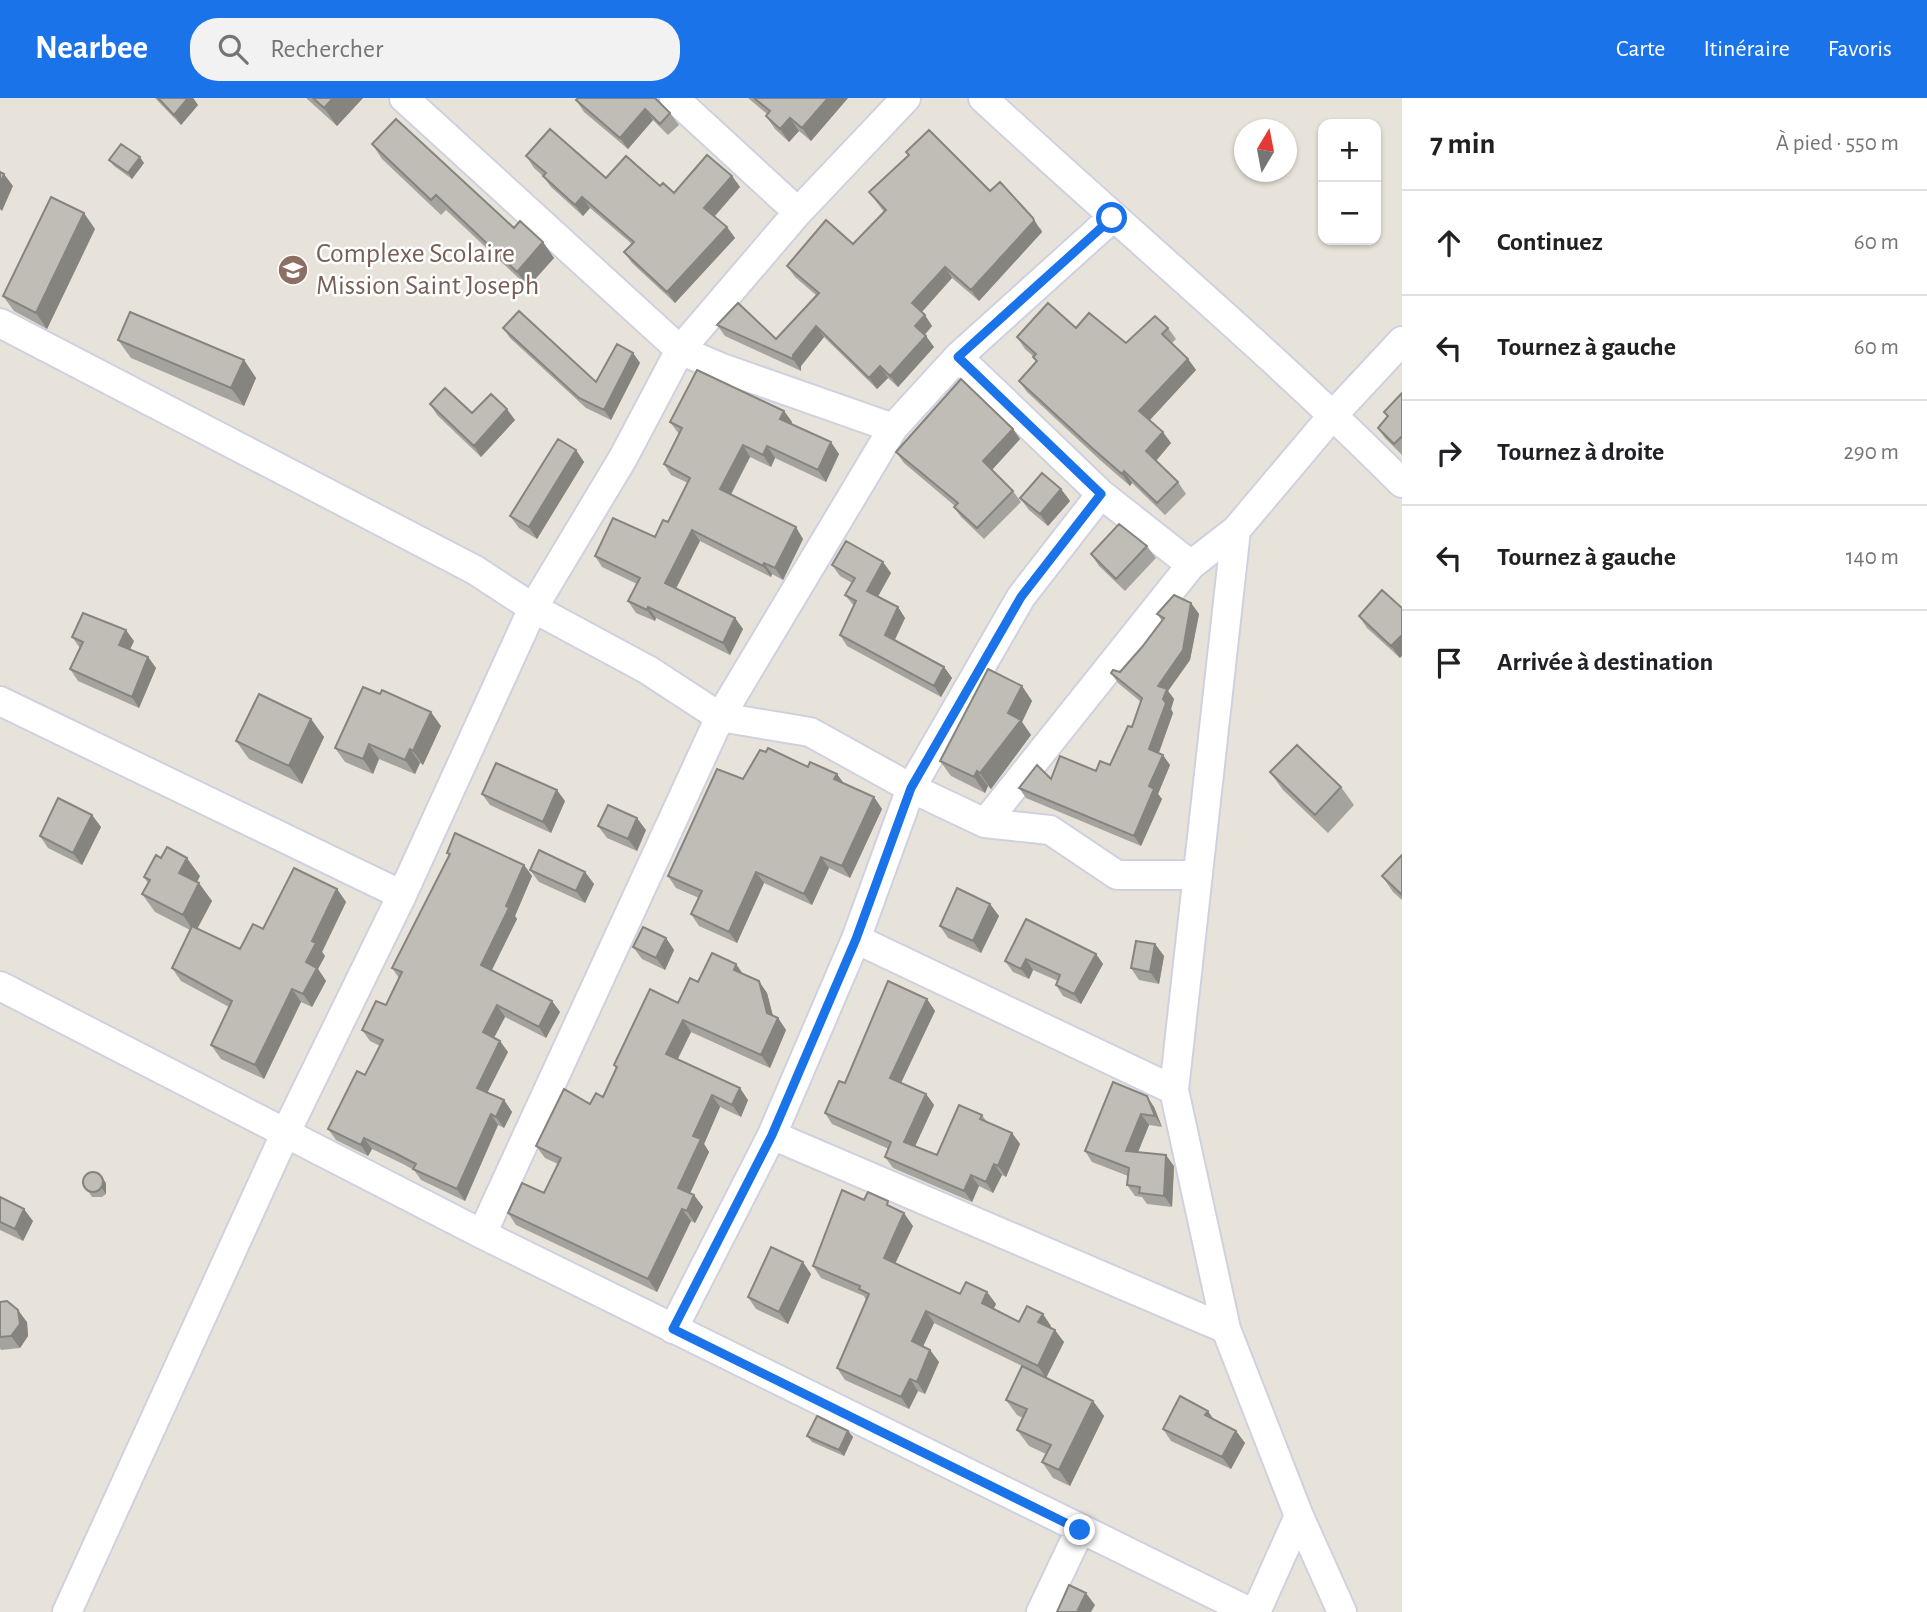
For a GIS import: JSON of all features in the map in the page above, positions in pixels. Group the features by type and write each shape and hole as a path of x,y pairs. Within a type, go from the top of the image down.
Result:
{"street":[{"path":"404,98 680,350 722,368 893,428"},
{"path":"674,98 798,212"},
{"path":"67,1612 285,1134 402,895 533,608 623,458 680,350 798,212 906,98"},
{"path":"984,98 1112,218 1333,415 1402,483"},
{"path":"482,1234 720,717 893,428 958,357 1112,218"},
{"path":"0,323 463,563 533,608 648,670 720,717 810,732 911,788 985,823 1050,830 1117,875 1198,875"},
{"path":"985,823 1191,565 1236,530 1333,415 1402,341"},
{"path":"958,357 1101,494 1191,565"},
{"path":"673,1329 772,1135 856,939 911,788 1021,597 1101,494"},
{"path":"1236,530 1174,1090 1226,1329 1299,1516 1342,1612"},
{"path":"0,701 402,895"},
{"path":"856,939 1174,1090"},
{"path":"0,986 482,1234 1250,1612"},
{"path":"772,1135 1226,1329"},
{"path":"1256,1612 1299,1516"},
{"path":"1041,1612 1080,1530"}],"building":[{"path":"158,98 188,98 174,115"},
{"path":"313,98 333,98 324,108"},
{"path":"655,98 670,113 660,124 645,109 620,138 576,100"},
{"path":"754,98 828,98 802,128 790,118 780,129 766,116 770,111"},
{"path":"396,119 514,228 520,221 543,242 517,272 436,195 431,200 372,144"},
{"path":"550,129 606,178 626,156 660,186 663,183 674,193 707,155 732,176 704,208 727,227 667,292 624,252 634,242 582,197 575,205 543,176 546,173 526,156"},
{"path":"929,130 990,191 1000,182 1034,221 971,290 945,267 912,303 925,315 915,326 926,336 890,376 880,366 869,378 816,326 793,355 793,359 717,325 738,303 776,339 819,293 787,266 826,220 853,244 886,210 869,192 909,155 906,152"},
{"path":"121,144 140,157 128,173 109,160"},
{"path":"51,197 84,213 36,313 3,296"},
{"path":"1048,303 1076,328 1089,313 1126,343 1155,316 1168,328 1162,334 1188,359 1139,411 1163,432 1146,451 1178,482 1157,503 1124,471 1122,474 1019,381 1037,361 1033,357 1036,354 1017,337"},
{"path":"519,311 596,382 617,344 633,353 604,410 579,398 503,328"},
{"path":"130,312 244,360 231,388 118,340"},
{"path":"697,370 784,411 780,419 831,442 818,470 767,446 763,455 743,445 720,489 796,527 775,568 764,563 763,566 692,530 665,583 735,618 723,643 648,607 647,610 628,601 640,578 595,556 613,518 655,537 663,520 668,522 690,478 664,464 682,428 670,422"},
{"path":"961,379 1013,429 983,461 1013,491 977,528 954,507 958,503 896,452"},
{"path":"445,388 472,413 491,394 507,409 474,446 430,404"},
{"path":"1402,393 1402,439 1401,437 1394,444 1378,428 1388,416 1384,412"},
{"path":"558,439 576,450 529,527 510,516"},
{"path":"1042,473 1061,489 1040,514 1020,498"},
{"path":"1119,524 1147,546 1116,579 1091,554"},
{"path":"846,541 883,562 867,591 898,607 885,635 944,667 934,686 840,635 856,601 845,595 855,578 832,565"},
{"path":"1382,590 1402,608 1402,635 1391,646 1359,616"},
{"path":"1174,595 1191,603 1183,650 1158,686 1167,689 1163,699 1166,703 1149,749 1163,755 1149,786 1154,789 1134,836 1019,788 1037,765 1051,779 1060,756 1096,771 1100,761 1110,765 1128,726 1132,727 1142,698 1111,673 1113,670 1120,672 1142,647 1164,618 1157,614"},
{"path":"83,613 126,630 119,645 148,657 132,697 70,669 83,642 72,637"},
{"path":"988,669 1022,686 1008,713 1021,720 974,777 940,761"},
{"path":"363,687 380,694 382,690 431,712 413,751 410,749 405,760 369,744 363,759 335,748"},
{"path":"259,694 311,719 289,766 236,741"},
{"path":"1297,745 1341,787 1315,815 1270,772"},
{"path":"768,748 808,767 810,762 837,774 834,779 874,797 842,866 821,857 804,894 756,872 729,932 691,914 702,891 668,876 717,769 743,779 760,750 766,752"},
{"path":"496,763 557,790 543,822 482,794"},
{"path":"58,798 92,815 73,853 40,836"},
{"path":"608,805 637,818 628,839 598,826"},
{"path":"455,833 524,865 506,906 509,908 481,965 552,1001 539,1027 497,1005 483,1032 500,1041 477,1088 504,1100 496,1117 491,1114 457,1189 413,1169 416,1164 364,1138 361,1145 328,1129 357,1071 365,1075 383,1040 362,1030 376,1001 386,1005 402,972 392,968 450,854 447,853"},
{"path":"167,847 187,858 179,873 199,883 183,915 142,894 150,880 144,877 156,855 161,858"},
{"path":"539,850 585,872 576,891 530,870"},
{"path":"1402,855 1402,895 1382,876"},
{"path":"294,868 337,889 312,941 316,943 306,962 317,968 303,994 292,989 255,1065 211,1045 232,1001 172,968 192,926 240,949 253,924 263,929"},
{"path":"957,888 990,904 973,941 940,926"},
{"path":"1026,919 1096,954 1074,994 1056,985 1060,975 1026,959 1021,969 1005,961"},
{"path":"643,927 666,938 656,958 633,947"},
{"path":"1136,941 1155,944 1150,972 1131,968"},
{"path":"712,953 736,964 734,970 759,981 767,1013 778,1018 761,1055 683,1020 666,1054 740,1088 732,1105 712,1095 693,1136 701,1139 678,1188 694,1195 687,1211 682,1209 648,1279 508,1213 522,1183 544,1193 561,1158 536,1146 564,1089 590,1104 596,1093 603,1097 617,1067 614,1065 650,989 678,1003 690,978 698,982"},
{"path":"888,981 927,999 890,1078 926,1094 904,1142 937,1155 959,1105 982,1115 980,1119 1012,1133 998,1166 994,1164 986,1182 971,1175 964,1191 885,1157 891,1142 825,1113 839,1081 845,1083"},
{"path":"1113,1082 1147,1096 1155,1116 1141,1114 1126,1151 1166,1155 1164,1196 1139,1193 1140,1187 1127,1185 1129,1168 1085,1151"},
{"path":"93,1172 100,1175 103,1182 100,1189 93,1192 86,1189 83,1182 86,1175"},
{"path":"842,1190 864,1200 868,1192 888,1201 887,1205 904,1213 884,1258 960,1294 966,1282 987,1292 982,1303 1019,1322 1027,1306 1043,1314 1038,1322 1055,1330 1038,1366 926,1311 912,1341 930,1350 917,1382 910,1379 901,1397 837,1368 869,1294 859,1289 860,1286 813,1266"},
{"path":"0,1197 24,1209 15,1229 0,1222"},
{"path":"771,1247 803,1262 779,1312 748,1297"},
{"path":"7,1301 18,1310 20,1324 11,1336 0,1337 0,1302"},
{"path":"1022,1366 1093,1401 1059,1470 1042,1462 1051,1445 1017,1430 1027,1409 1006,1400"},
{"path":"1180,1396 1208,1411 1205,1415 1236,1431 1222,1457 1163,1429"},
{"path":"817,1416 848,1431 839,1450 807,1436"},
{"path":"1069,1585 1086,1593 1077,1612 1057,1612"}],"place":[{"name":"Complexe Scolaire Mission Saint Joseph","path":"293,270"}],"route":[{"path":"1080,1530 673,1329 772,1135 856,939 911,788 1021,597 1064,538 1101,494 958,357 1112,218"}]}
